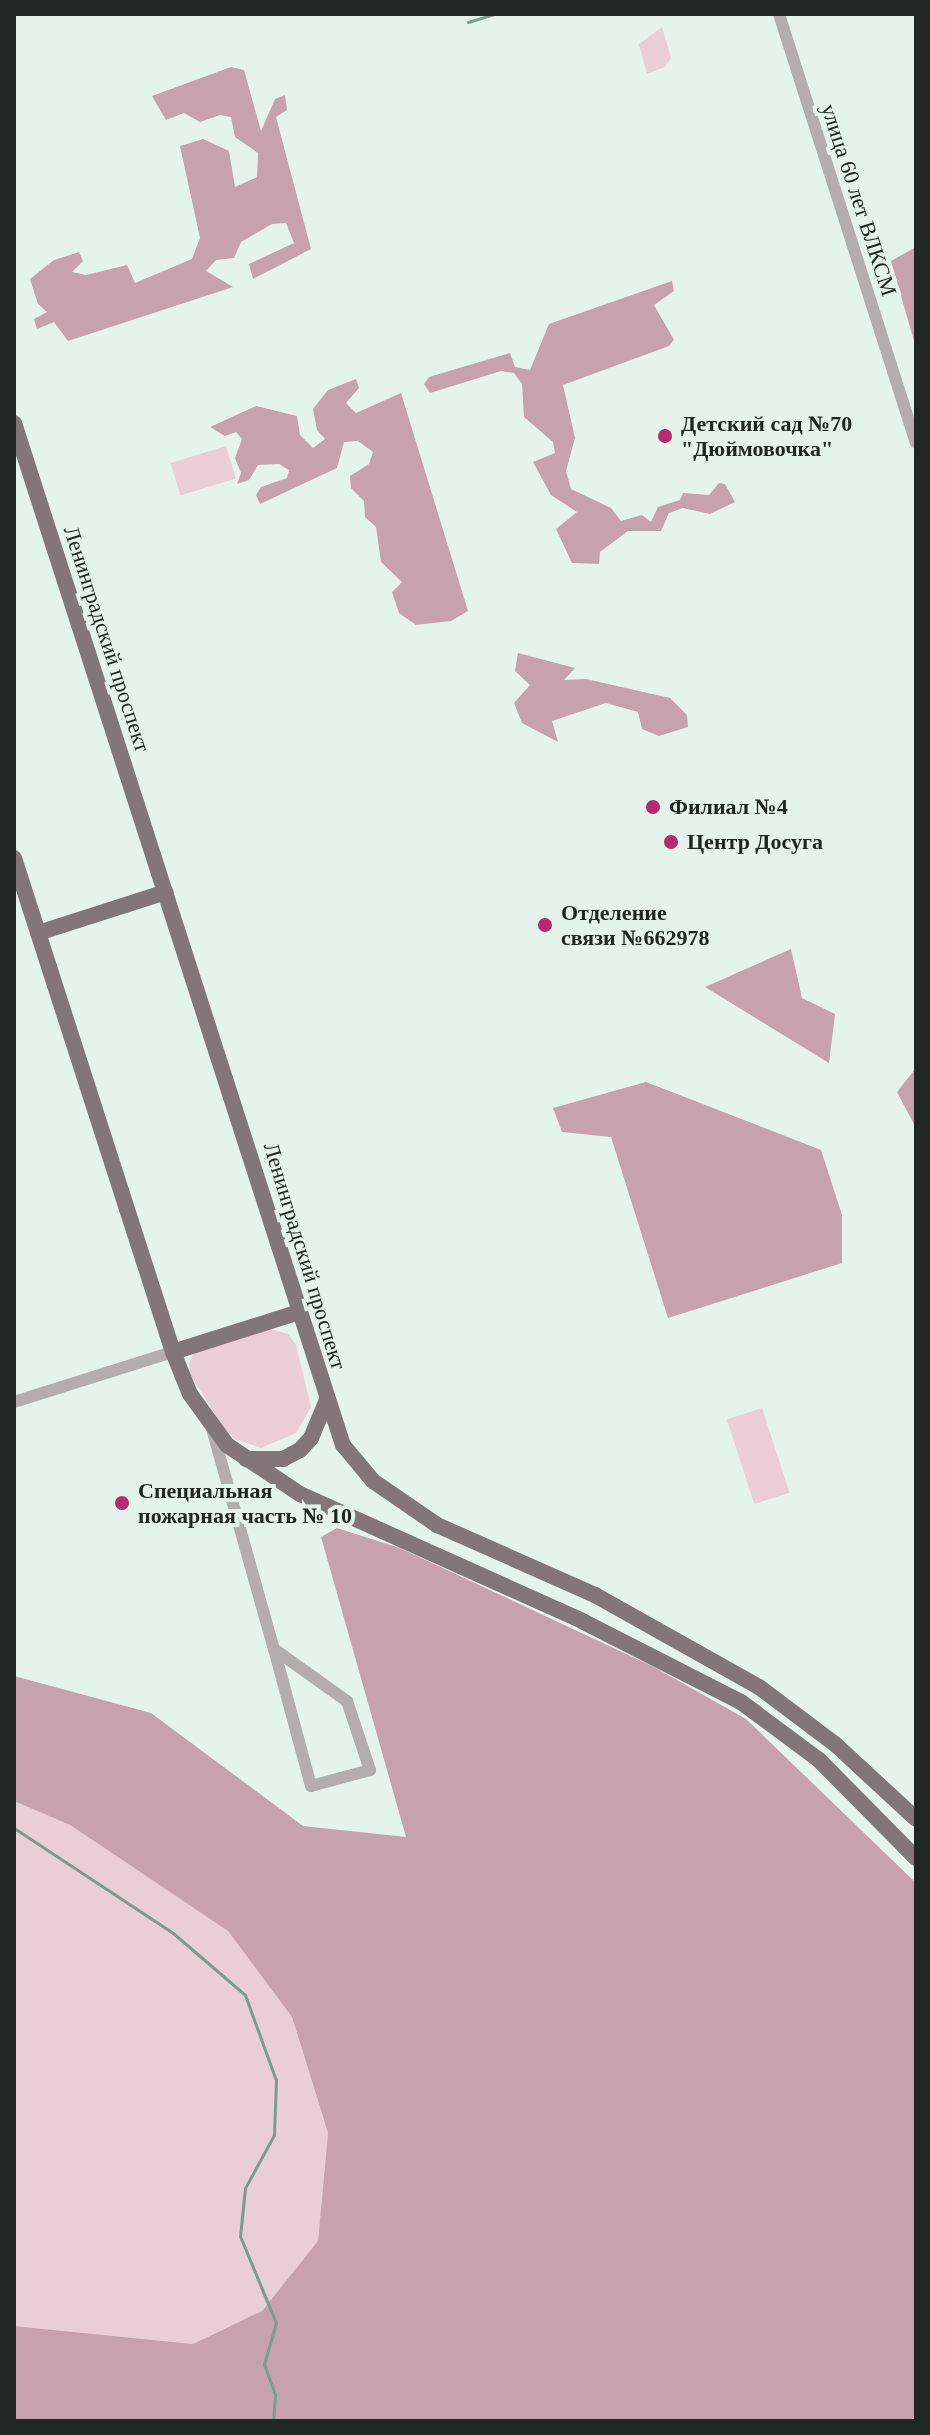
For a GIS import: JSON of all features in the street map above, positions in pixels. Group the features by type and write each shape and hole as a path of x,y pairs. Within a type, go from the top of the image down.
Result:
{"main road":[{"name":"Ленинградский проспект","path":"14,423 343,1445 373,1481 437,1525 595,1595 759,1687 835,1744 916,1819"},
{"path":"14,858 173,1352 190,1394 211,1425 244,1458 300,1494 582,1621 741,1702 819,1760 916,1858"},
{"path":"38,933 166,892"},
{"path":"173,1352 299,1312"},
{"path":"244,1458 283,1459 300,1450 311,1438 327,1400"}],"street":[{"name":"улица 60 лет ВЛКСМ","path":"779,14 916,443"},
{"path":"14,1402 173,1352"},
{"path":"211,1425 311,1786 370,1770 347,1701 274,1649"}],"shaded area":[{"path":"662,27 671,58 665,67 647,74 639,44"},
{"path":"231,67 244,70 261,131 275,99 285,95 287,110 276,117 311,249 253,279 249,264 294,243 286,223 272,224 241,242 234,258 216,260 206,271 233,287 68,341 54,322 37,329 34,319 47,312 38,304 30,279 54,260 79,252 83,261 72,272 86,275 127,265 135,283 192,259 200,238 180,146 203,139 229,151 235,187 257,177 258,153 235,137 231,117 220,115 200,122 184,113 166,120 152,96"},
{"path":"916,247 916,348 891,261"},
{"path":"672,281 674,291 654,305 674,340 669,346 563,385 575,438 566,471 571,489 611,508 621,521 642,515 651,522 658,507 680,500 683,493 709,495 719,483 725,484 735,502 710,514 683,508 669,513 661,531 628,531 600,552 599,564 572,563 556,529 577,512 551,495 533,462 555,453 553,442 524,417 522,384 514,373 501,371 430,393 424,384 429,377 510,353 515,367 530,370 549,324"},
{"path":"356,379 359,388 346,403 356,413 401,393 468,611 451,621 416,625 399,613 392,592 402,582 381,562 376,527 365,517 364,501 351,488 350,476 369,464 373,452 358,441 344,442 337,468 260,504 256,495 261,487 287,478 289,470 279,464 258,465 249,480 237,484 241,473 235,458 242,439 236,432 225,436 210,427 256,406 297,416 300,435 313,448 325,439 317,430 313,409 328,390"},
{"path":"226,446 236,479 180,495 171,463"},
{"path":"518,653 575,668 564,680 586,679 670,698 687,715 688,727 659,736 642,729 638,712 606,703 552,721 558,742 522,723 514,703 530,685 515,671"},
{"path":"791,949 802,998 835,1014 829,1063 705,987"},
{"path":"916,1068 916,1128 897,1092"},
{"path":"646,1082 821,1150 842,1215 842,1263 668,1318 611,1137 562,1132 553,1108"},
{"path":"267,1328 288,1334 296,1345 311,1407 296,1433 261,1448 235,1439 224,1428 191,1376 189,1363 194,1353"},
{"path":"762,1408 790,1493 754,1504 727,1419"},
{"path":"337,1528 400,1548 654,1667 746,1719 916,1883 916,2421 14,2421 14,2326 193,2344 262,2311 318,2241 328,2133 292,2017 228,1931 70,1825 14,1801 14,1676 151,1713 303,1826 406,1837 321,1537"},
{"path":"14,1801 70,1825 228,1931 292,2017 328,2133 318,2241 262,2311 193,2344 14,2326"}],"waterway":[{"path":"468,22 494,14"},
{"path":"14,1828 173,1933 245,1995 276,2080 274,2135 245,2188 240,2236 276,2323 264,2364 275,2395 273,2421"}],"place":[{"name":"Детский сад №70 \"Дюймовочка\"","path":"665,436"},
{"name":"Филиал №4","path":"653,807"},
{"name":"Центр Досуга","path":"671,842"},
{"name":"Отделение связи №662978","path":"545,925"},
{"name":"Специальная пожарная часть № 10","path":"122,1503"}]}
